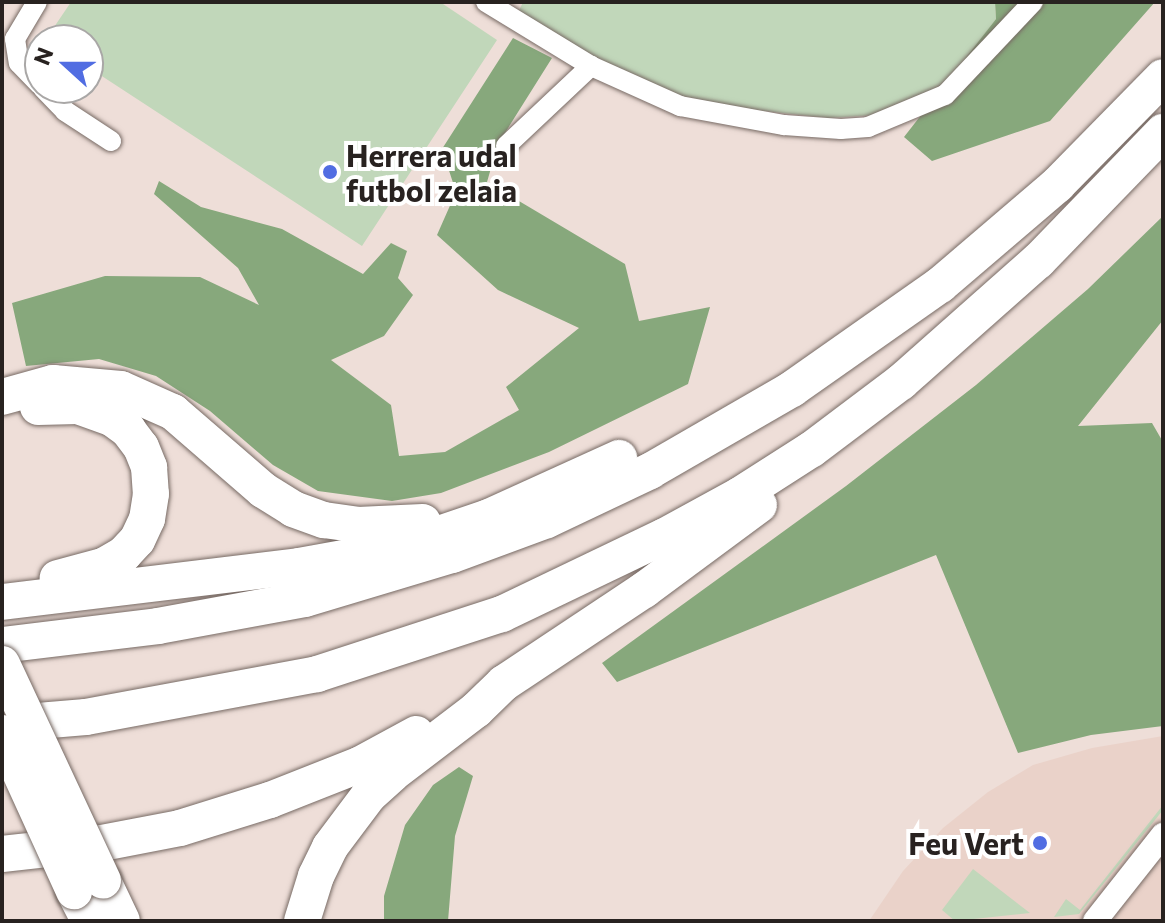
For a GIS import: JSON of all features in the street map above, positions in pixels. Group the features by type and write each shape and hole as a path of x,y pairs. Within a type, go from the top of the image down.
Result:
{"highway":[{"path":"2,645 158,626 261,608 336,590 452,555 547,520 650,471 792,389 869,337 1006,231 1068,174 1163,77"},
{"path":"2,724 86,717 317,674 502,614 622,557 740,495 812,449 901,382 992,304 1084,216 1163,132"},
{"path":"2,602 299,566 430,537 489,517 674,431 820,346 869,337"},
{"path":"2,397 53,383 80,383 102,385 148,398 200,433 263,490 293,509 324,520 394,524 489,517"},
{"path":"2,418 54,405 78,406 113,419 128,430 141,447 149,467 151,494 147,519 124,554 85,574 2,584"},
{"path":"2,854 102,843 180,828 270,800 359,765 504,683 715,539 777,491 812,449"},
{"path":"2,664 88,898"},
{"path":"302,921 316,876 330,847 369,795 476,710 504,683"},
{"path":"2,733 88,898 122,921"}],"street":[{"path":"24,68 19,63 15,39 37,2"},
{"path":"486,2 591,66 680,106 784,125 868,127 945,95 1033,2"},
{"path":"506,146 591,66"},
{"path":"59,104 111,141"},
{"path":"1095,921 1163,835"}],"shaded area":[{"path":"1163,736 1163,921 869,921 903,871 943,828 988,792 1033,765 1092,748"}],"green space":[{"name":"Herrera udal futbol zelaia","path":"71,2 440,2 497,40 362,246 104,77 104,24 56,24"},
{"path":"523,2 995,2 996,19 943,88 876,115 828,118 755,110 675,95 595,63 518,13"},
{"path":"995,2 1155,2 1050,121 932,161 904,137 996,19"},
{"path":"513,38 552,58 498,144 487,182 625,264 639,321 710,307 688,384 549,452 441,493 392,501 318,491 273,465 210,411 156,376 99,359 26,366 12,303 105,276 200,277 259,305 238,268 154,194 159,181 201,207 282,229 363,274 391,243 407,251 398,278 413,295 384,336 331,360 391,405 399,456 445,452 519,410 506,387 579,328 498,290 437,235 456,192 442,149"},
{"path":"1163,216 1163,320 1078,426 1152,423 1163,442 1163,726 1091,735 1018,753 936,555 617,682 602,663 846,486 976,385 1088,289"},
{"path":"459,767 473,776 455,836 448,921 384,921 384,896 405,825 433,785"},
{"path":"1163,805 1163,810 1079,914 1054,917 1066,899 1080,910"},
{"path":"973,869 1030,913 955,921 942,910"}],"place":[{"name":"Herrera udal futbol zelaia","path":"330,172"},
{"name":"Feu Vert","path":"1040,843"}]}
